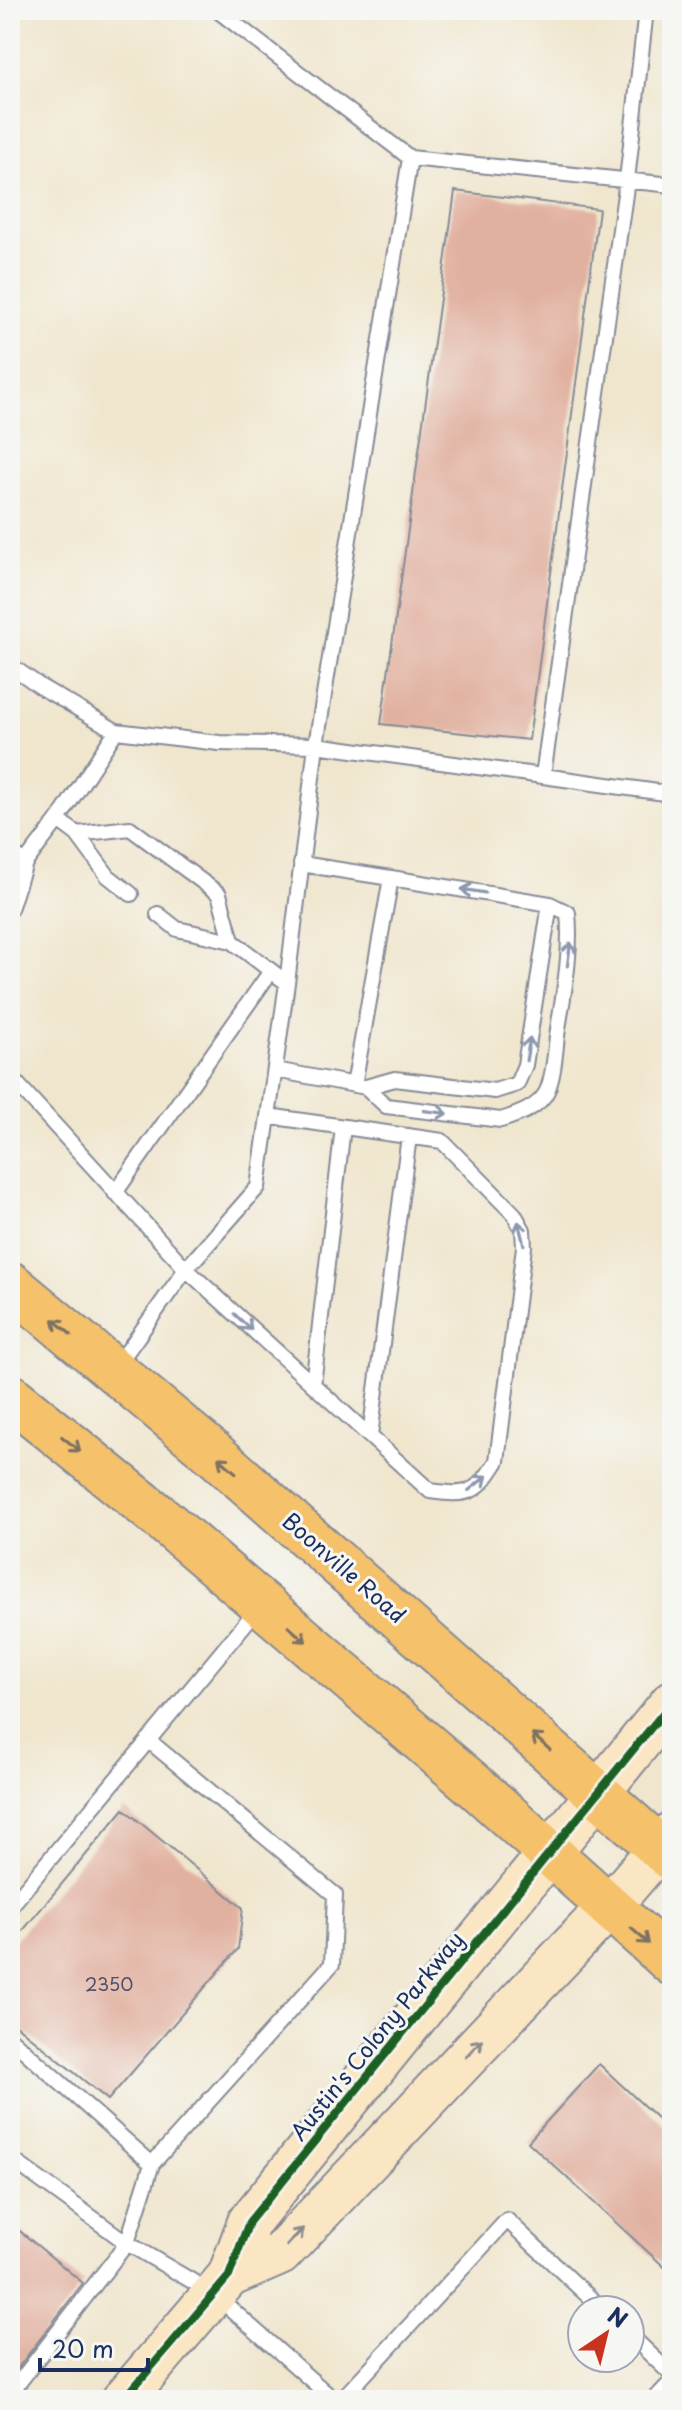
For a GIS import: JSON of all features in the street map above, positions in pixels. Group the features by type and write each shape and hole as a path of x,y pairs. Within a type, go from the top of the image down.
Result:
{"main road":[{"name":"Boonville Road","path":"10,1284 213,1453 599,1793 668,1847"},
{"path":"22,1410 262,1604 551,1852 608,1908 672,1963"}],"street":[{"name":"Austin's Colony Parkway","path":"123,2400 222,2285 249,2222 672,1702"},
{"name":"Austin's Colony Parkway","path":"222,2285 280,2254 668,1847"}],"lane":[{"path":"217,10 410,158 672,185"},
{"path":"543,776 627,180 646,10"},
{"path":"114,1370 186,1269 258,1187 316,745 410,158"},
{"path":"10,665 116,731 219,743 316,745 672,794"},
{"path":"10,909 25,863 58,820 116,731"},
{"path":"58,820 77,834 108,876 131,894"},
{"path":"77,834 130,828 219,894 232,941"},
{"path":"10,852 25,863"},
{"path":"301,864 550,904 568,913 571,942 549,1082 546,1093 533,1107 501,1120 386,1106 360,1086"},
{"path":"360,1086 391,878"},
{"path":"275,1070 360,1086 395,1079 495,1091 517,1084 525,1065 550,904"},
{"path":"158,914 177,929 232,941 287,983"},
{"path":"115,1193 271,971"},
{"path":"10,1076 186,1269 430,1491 460,1495 477,1487 497,1461 524,1247 523,1230 514,1214 442,1141 268,1116"},
{"path":"313,1385 343,1127"},
{"path":"370,1436 409,1136"},
{"path":"10,1907 262,1604"},
{"path":"10,2394 127,2243 152,2164 332,1964 335,1895 148,1740"},
{"path":"10,2038 152,2164"},
{"path":"10,2158 127,2243 222,2285 334,2400"},
{"path":"341,2400 507,2220 586,2294"},
{"path":"646,2350 672,2375"},
{"path":"654,2400 672,2381"}],"building":[{"path":"455,191 599,209 529,740 381,724"},
{"path":"124,1809 243,1908 238,1949 108,2100 10,2020 10,1946"},
{"path":"599,2064 672,2132 672,2274 528,2142"},
{"path":"10,2223 83,2283 10,2378"}],"cycle path":[{"path":"123,2400 229,2276 249,2222 672,1702"}]}
